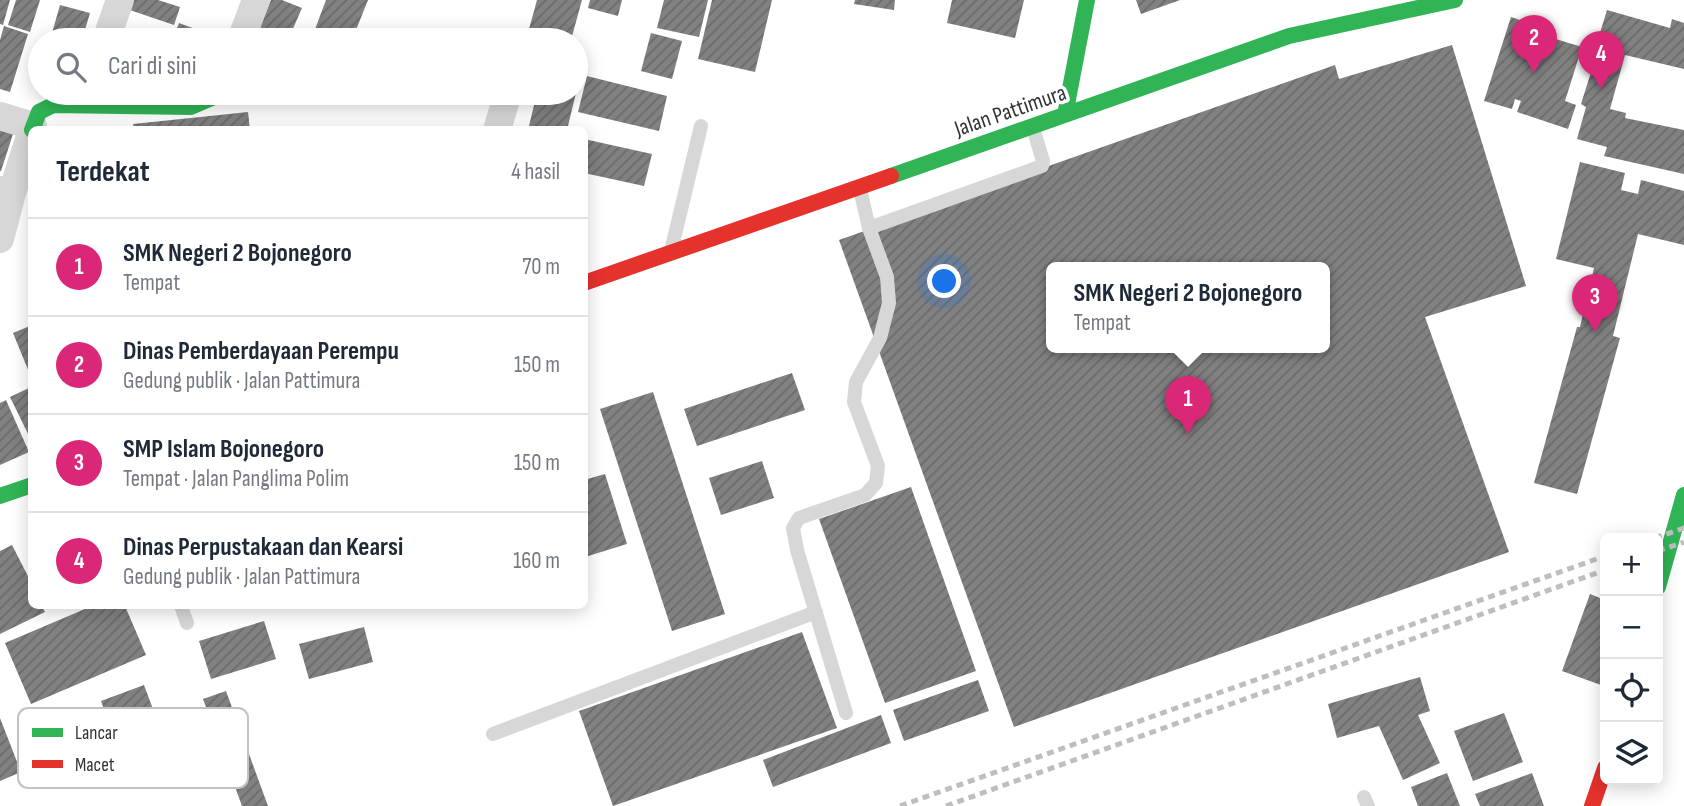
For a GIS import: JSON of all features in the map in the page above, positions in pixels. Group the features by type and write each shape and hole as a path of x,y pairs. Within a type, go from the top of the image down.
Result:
{"street":[{"path":"110,28 120,0"},
{"path":"246,28 256,0"},
{"path":"1065,115 1087,0"},
{"name":"Jalan Pattimura","path":"588,282 1289,36 1455,0"},
{"path":"33,126 39,112 53,105"},
{"path":"165,105 196,105"},
{"path":"498,126 504,105"},
{"path":"0,116 28,127"},
{"path":"0,239 6,191 28,139"},
{"path":"0,496 28,486"},
{"path":"1668,576 1672,532 1684,495"},
{"path":"1592,806 1600,783"}],"lane":[{"path":"671,252 701,126"},
{"path":"869,228 1042,166 1043,161 1032,126"},
{"path":"846,713 797,550 793,528 799,518 865,495 876,483 878,466 854,402 856,382 880,338 889,303 887,277 869,228 860,187"},
{"path":"182,609 187,623"},
{"path":"493,734 816,612"}],"building":[{"path":"0,0 10,0 3,25 0,24"},
{"path":"16,0 40,0 28,31 8,25"},
{"path":"124,0 158,0 180,7 174,25 121,7"},
{"path":"271,0 282,0 302,8 293,28 259,28"},
{"path":"326,0 368,0 357,28 316,28"},
{"path":"537,0 582,0 574,28 529,28"},
{"path":"590,0 622,0 618,16 588,8"},
{"path":"664,0 708,0 699,37 657,28"},
{"path":"712,0 772,0 755,72 698,59"},
{"path":"855,0 895,0 894,10 854,4"},
{"path":"952,0 1024,0 1015,38 947,23"},
{"path":"1136,0 1180,0 1141,14"},
{"path":"60,5 90,13 86,28 53,28"},
{"path":"1607,10 1670,28 1672,19 1684,23 1684,69 1625,55 1610,109 1626,113 1625,118 1684,130 1684,174 1604,156 1607,147 1577,139 1586,107 1581,104 1599,47 1596,46"},
{"path":"1511,17 1538,26 1536,33 1582,47 1565,101 1576,105 1568,129 1517,112 1521,101 1515,99 1512,109 1484,101"},
{"path":"179,23 193,28 177,28"},
{"path":"4,26 28,34 10,92 0,89 0,40"},
{"path":"651,33 682,41 672,79 641,71"},
{"path":"1452,45 1526,286 1425,317 1509,552 1014,727 839,240 1335,65 1339,79"},
{"path":"588,76 667,96 659,131 578,112 580,105 588,105"},
{"path":"534,105 573,105 568,126 529,126"},
{"path":"248,112 250,126 133,126"},
{"path":"0,129 13,134 1,171 0,171"},
{"path":"588,140 652,154 644,186 588,174"},
{"path":"1580,162 1625,173 1621,190 1638,194 1641,180 1684,191 1684,245 1638,234 1613,336 1620,338 1577,494 1534,483 1577,327 1580,327 1594,268 1556,259"},
{"path":"28,327 28,370 13,333"},
{"path":"792,373 805,410 697,446 684,409"},
{"path":"28,388 28,434 10,397"},
{"path":"653,392 725,614 672,631 600,409"},
{"path":"6,400 28,452 0,465 0,403"},
{"path":"762,461 774,498 721,515 709,478"},
{"path":"605,474 627,544 588,556 588,479"},
{"path":"911,487 976,671 885,703 819,519"},
{"path":"12,545 28,576 28,609 44,609 45,612 0,634 0,551"},
{"path":"1590,594 1600,598 1600,685 1562,671"},
{"path":"85,609 126,609 146,655 31,704 5,643"},
{"path":"264,621 276,659 211,679 199,641"},
{"path":"364,627 373,662 309,679 299,644"},
{"path":"802,632 837,728 613,806 579,711"},
{"path":"1420,677 1430,711 1418,715 1440,763 1403,780 1379,726 1337,738 1328,704"},
{"path":"978,680 989,711 904,741 893,710"},
{"path":"144,685 153,708 104,708 101,701"},
{"path":"226,691 232,708 206,708 203,699"},
{"path":"1504,713 1523,762 1473,781 1454,731"},
{"path":"881,715 891,743 773,787 763,760"},
{"path":"0,718 18,764 18,773 0,781"},
{"path":"248,751 268,806 242,806 235,788 248,788"},
{"path":"1447,773 1460,806 1418,806 1411,787"},
{"path":"1532,773 1544,806 1480,806 1475,794"}],"railway":[{"path":"1663,535 1684,528"},
{"path":"1663,549 1684,542"},
{"path":"900,806 1600,558"},
{"path":"946,806 1600,572"}],"traffic: fast":[{"path":"1065,115 1087,0"},
{"path":"891,176 1289,36 1455,0"},
{"path":"34,126 39,112 53,105"},
{"path":"53,105 196,105"},
{"path":"0,496 28,486"},
{"path":"1663,569 1684,495"}],"traffic: jam":[{"path":"588,282 891,176"},
{"path":"1592,806 1600,783"}],"place":[{"name":"Dinas Pemberdayaan Perempu","path":"1534,73"},
{"name":"Dinas Perpustakaan dan Kearsi","path":"1601,89"},
{"name":"SMP Islam Bojonegoro","path":"1595,332"},
{"name":"SMK Negeri 2 Bojonegoro","path":"1188,434"}]}
